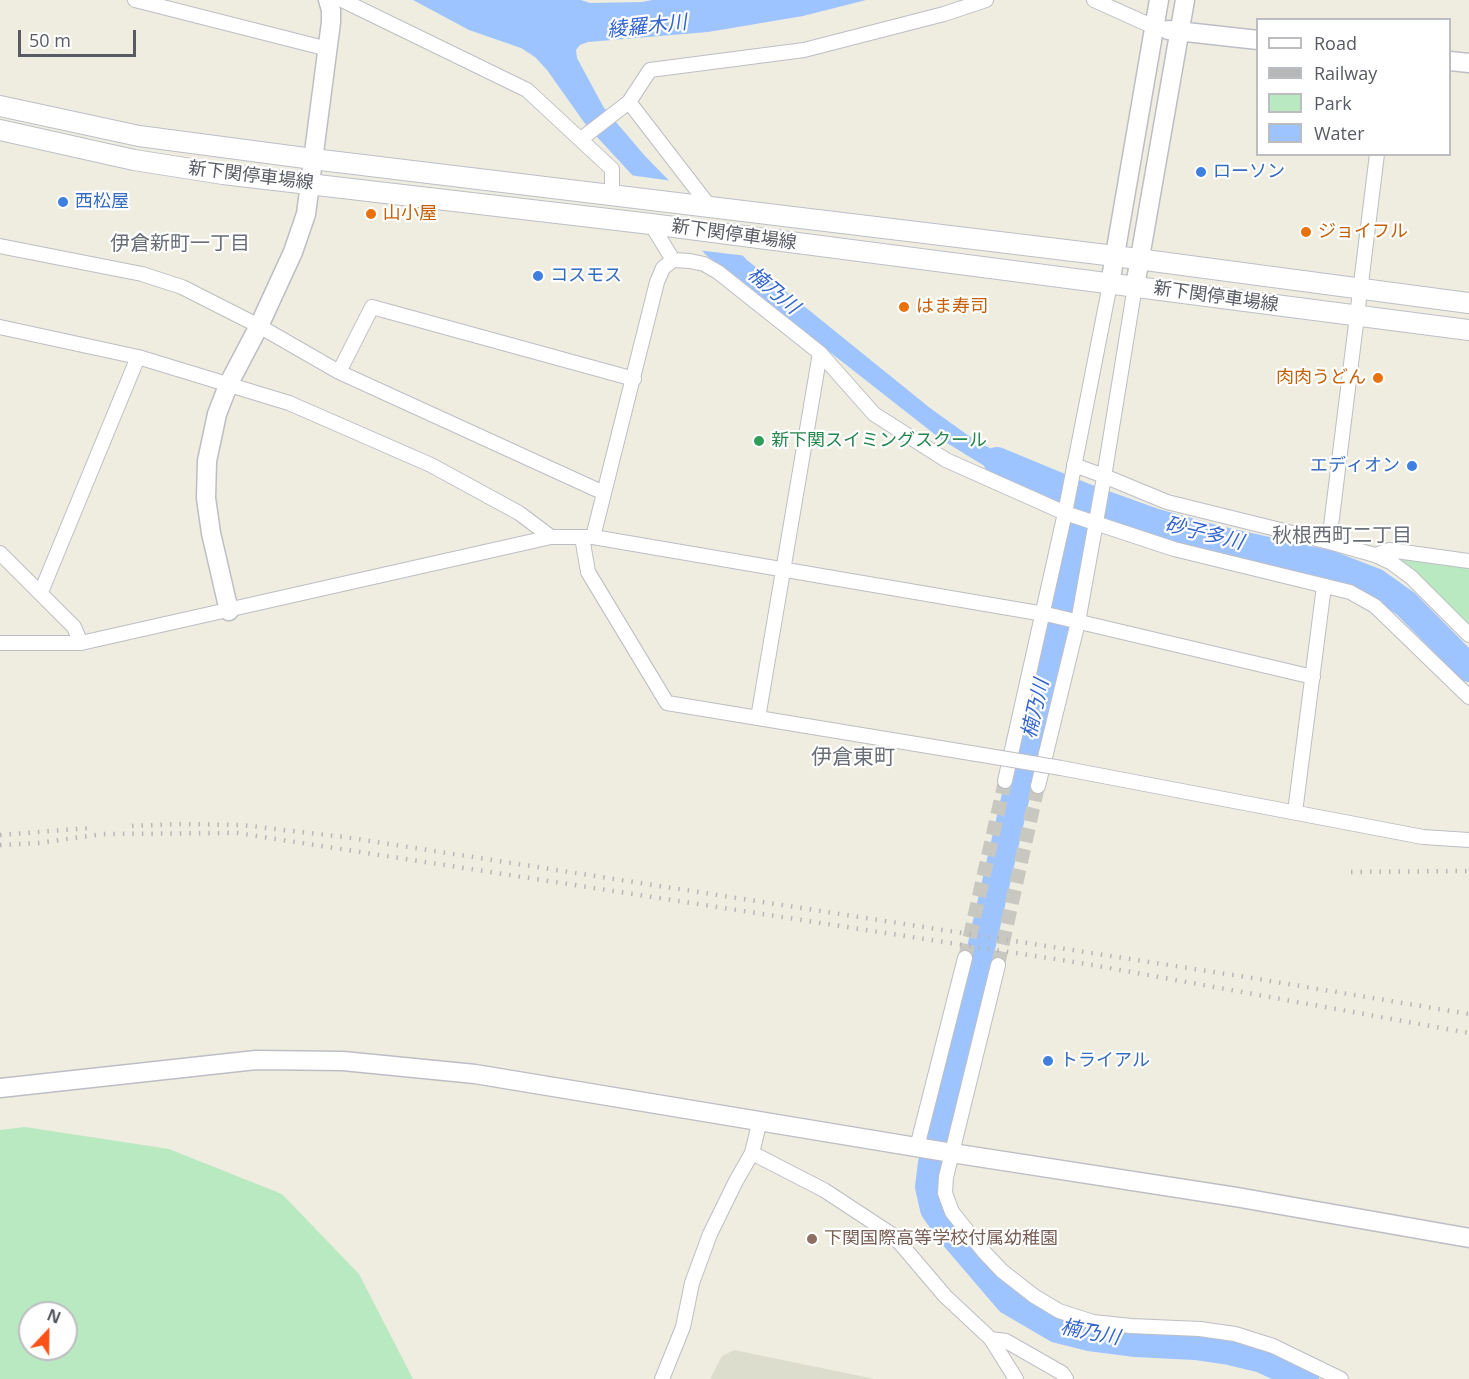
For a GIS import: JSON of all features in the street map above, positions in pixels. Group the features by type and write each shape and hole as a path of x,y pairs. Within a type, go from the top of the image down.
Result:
{"main road":[{"name":"新下関停車場線","path":"0,106 139,136 1115,256 1469,303"},
{"name":"新下関停車場線","path":"0,130 134,160 223,174 656,224 1469,330"}],"street":[{"path":"135,0 328,49"},
{"path":"229,611 211,533 206,498 207,461 217,414 229,383 259,326 293,252 306,214 328,49 331,10 328,0"},
{"path":"342,0 527,90 584,136 612,169 612,194"},
{"path":"584,136 626,105 650,70 804,50 944,14 986,0"},
{"path":"1094,0 1154,27 1178,32 1256,40"},
{"path":"1005,781 1046,614 1067,510 1110,284 1159,0"},
{"path":"1038,786 1104,479 1139,260 1185,0"},
{"path":"1451,61 1469,63"},
{"path":"626,105 709,206"},
{"path":"1329,542 1377,156"},
{"path":"656,224 674,260"},
{"path":"0,246 142,274 182,287 259,326 339,372 604,492"},
{"path":"1469,697 1375,606 1350,592 1174,549 1067,510 945,460 874,414 820,353 718,272 704,264 674,260 663,268 657,282 604,492 588,537 588,572 667,703 1061,768 1423,837 1469,840"},
{"path":"339,372 372,307 634,379"},
{"path":"0,327 138,357 229,383 288,403 431,465 519,513 551,537"},
{"path":"758,718 820,353"},
{"path":"41,592 138,357"},
{"path":"1074,468 1167,502 1375,555 1392,563 1411,577 1469,636"},
{"path":"0,643 81,643 551,537 588,537 1046,614 1313,677"},
{"path":"1375,555 1389,550 1469,561"},
{"path":"0,553 74,627 81,643"},
{"path":"1295,813 1324,586"},
{"path":"917,1147 965,958"},
{"path":"998,965 946,1177 945,1193 952,1212 1002,1271 1034,1296 1059,1311 1093,1322 1200,1329 1235,1334 1273,1346 1341,1379"},
{"path":"0,1088 256,1060 343,1061 475,1074 1247,1199 1469,1238"},
{"path":"662,1379 683,1327 692,1283 710,1234 752,1153 760,1120"},
{"path":"752,1153 824,1190 894,1236 945,1296 991,1339 1016,1379"},
{"path":"991,1339 1006,1341 1062,1373 1066,1379"}],"shaded area":[{"path":"734,1350 875,1379 710,1379 722,1356"}],"green space":[{"path":"1400,553 1469,563 1469,629 1397,560"},
{"path":"25,1127 169,1149 282,1194 359,1274 413,1379 0,1379 0,1130"}],"water":[{"name":"綾羅木川","path":"413,0 581,0 590,3 652,0 866,0 803,16 708,32 588,42 580,45 576,50 577,58 604,108 645,156 747,260 930,408 969,436 1035,471 1028,487 996,473 942,440 706,255 586,125 535,57 521,48 469,30"}],"pier":[{"path":"629,175 673,181 747,256 697,250"}],"waterway":[{"name":"砂子多川","path":"997,461 1084,497 1153,522 1218,540 1331,565 1375,582 1406,604 1469,668"},
{"name":"楠乃川","path":"1084,497 932,1163 929,1187 934,1209 950,1232 1009,1301 1057,1329 1089,1337 1229,1351 1262,1359 1305,1379"}],"tunnel":[{"path":"965,958 1005,781"},
{"path":"998,965 1038,786"}],"railway":[{"path":"132,826 241,825 344,837 1246,977 1469,1014"},
{"path":"0,835 90,828"},
{"path":"0,845 38,843 103,834 237,833 1087,964 1469,1033"},
{"path":"1351,872 1469,871"}],"place":[{"name":"ローソン","path":"1201,172"},
{"name":"西松屋","path":"63,202"},
{"name":"山小屋","path":"371,214"},
{"name":"ジョイフル","path":"1306,232"},
{"name":"コスモス","path":"538,276"},
{"name":"はま寿司","path":"904,307"},
{"name":"肉肉うどん","path":"1378,378"},
{"name":"新下関スイミングスクール","path":"759,441"},
{"name":"エディオン","path":"1412,466"},
{"name":"トライアル","path":"1048,1061"},
{"name":"下関国際高等学校付属幼稚園","path":"812,1239"}],"district":[{"name":"伊倉新町一丁目","path":"180,244"},
{"name":"秋根西町二丁目","path":"1342,536"},
{"name":"伊倉東町","path":"853,758"}]}
